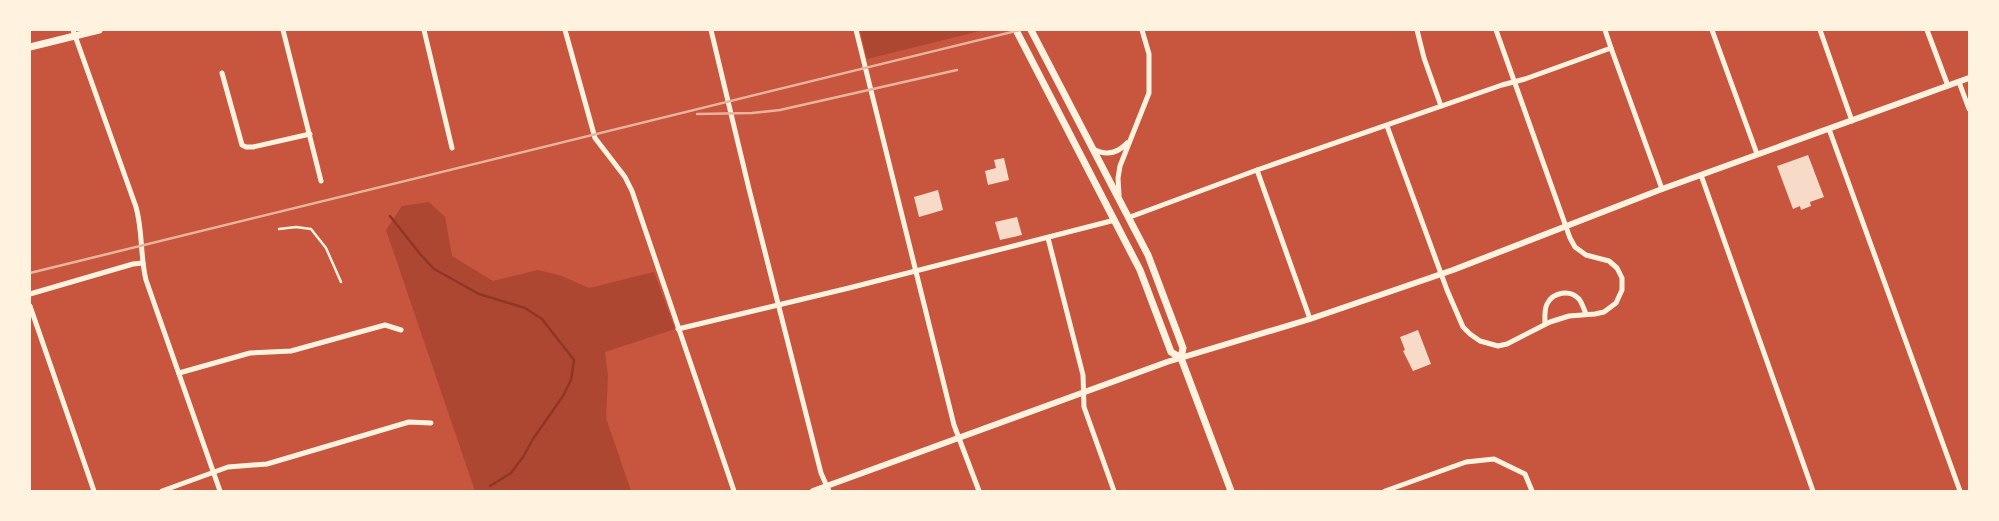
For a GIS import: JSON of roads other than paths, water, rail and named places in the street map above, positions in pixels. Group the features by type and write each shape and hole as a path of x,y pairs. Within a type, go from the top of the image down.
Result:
{"main road":[{"path":"30,46 74,33 99,30"},
{"path":"1016,30 1140,270 1171,352 1181,358"},
{"path":"1031,30 1148,255 1183,348 1181,358 1231,491"}],"street":[{"path":"283,30 321,181"},
{"path":"424,30 452,148"},
{"path":"565,30 595,138 625,177 632,191 734,491"},
{"path":"711,30 778,305 821,473 828,488"},
{"path":"856,30 954,425 979,491"},
{"path":"1121,202 1118,189 1120,166 1149,93 1149,54 1142,30"},
{"path":"1416,30 1441,106"},
{"path":"1387,126 1441,273 1463,327 1470,334 1480,341 1498,346 1507,344 1545,324 1569,316 1604,312 1616,303 1622,290 1622,278 1617,268 1609,261 1586,254 1575,247 1566,227 1496,30"},
{"path":"1605,30 1662,189"},
{"path":"1712,30 1757,154"},
{"path":"1820,30 1852,121"},
{"path":"1928,30 1948,86"},
{"path":"74,33 141,223 143,263 146,280 220,491"},
{"path":"1130,218 1257,170 1611,48"},
{"path":"222,73 242,145 253,147 310,134"},
{"path":"813,491 828,488 959,438 1181,358 1310,319 1441,273 1662,189 1969,78"},
{"path":"1960,82 1969,109"},
{"path":"1829,129 1960,491"},
{"path":"1093,149 1108,154 1123,147 1130,139"},
{"path":"1257,170 1310,319"},
{"path":"1700,175 1813,491"},
{"path":"678,329 915,272 1114,220"},
{"path":"1048,238 1083,375 1084,407 1114,491"},
{"path":"30,294 133,264 143,263"},
{"path":"1545,324 1546,306 1554,296 1559,294 1572,294 1578,298 1586,314"},
{"path":"30,306 94,491"},
{"path":"179,373 250,353 291,350 386,325 401,330"},
{"path":"162,491 235,465 267,464 409,422 431,423"},
{"path":"1385,491 1466,462 1494,459 1524,474 1532,491"}],"lane":[{"path":"279,229 296,227 311,229 326,248 341,282"}],"waterway":[{"path":"390,216 434,269 479,294 525,308 542,319 574,360 571,380 563,396 533,439 523,457 511,473 490,486"}],"railway":[{"path":"30,273 1020,30"},
{"path":"697,114 752,113 780,110 957,70"}]}
